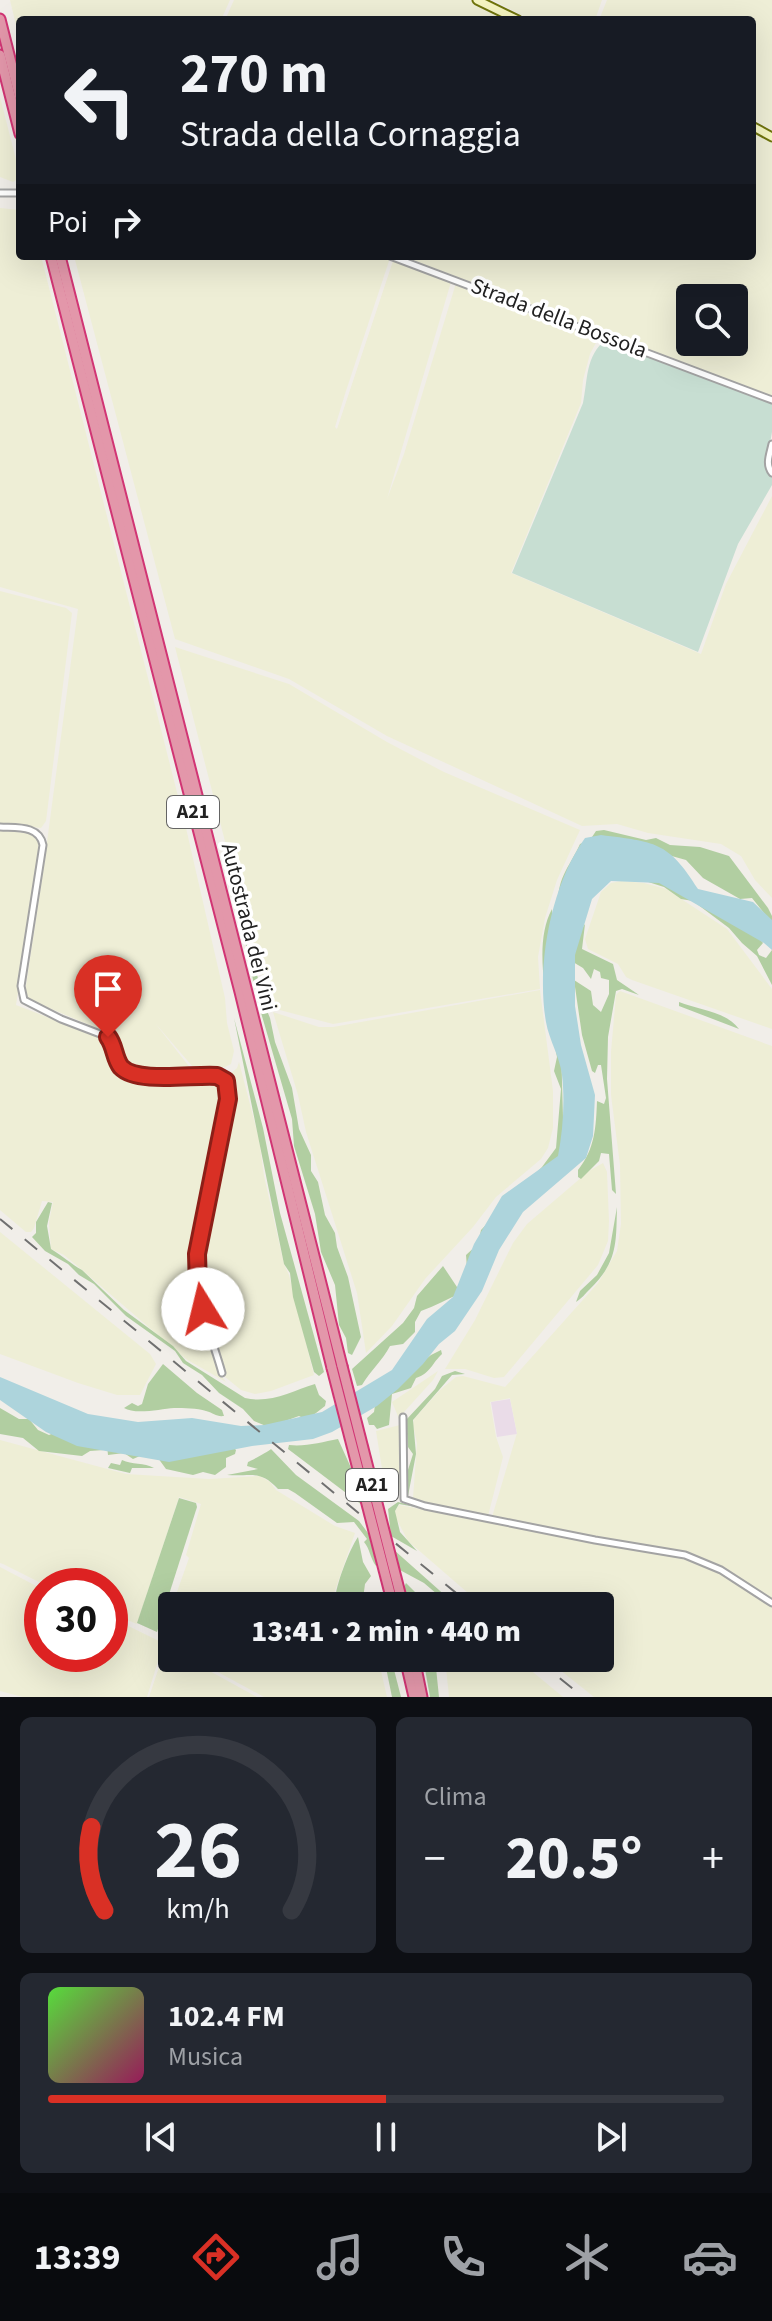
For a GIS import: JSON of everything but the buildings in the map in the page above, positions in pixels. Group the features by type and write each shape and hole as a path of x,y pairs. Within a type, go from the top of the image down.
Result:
{"highway":[{"path":"0,19 16,82"},
{"path":"0,55 16,118"},
{"name":"Autostrada dei Vini","path":"52,260 243,1007 399,1592"},
{"name":"Autostrada dei Vini","path":"61,260 390,1592"},
{"path":"408,1672 414,1697"},
{"path":"417,1672 422,1697"}],"street":[{"path":"477,0 510,16"},
{"name":"Strada della Bossola","path":"401,260 772,400"},
{"path":"772,444 768,462 772,473"},
{"path":"0,827 35,831 42,837 21,986 24,1000 61,1019 108,1037 119,1064 131,1073 217,1076 226,1081 227,1109 204,1218 197,1269 203,1309 222,1373"},
{"path":"403,1417 404,1499 425,1506 595,1540 685,1555 721,1570 772,1603"}],"shaded area":[{"path":"510,1399 517,1434 497,1437 491,1402"}],"green space":[{"path":"10,0 230,0 223,16 16,16 16,25"},
{"path":"234,0 469,0 498,16 227,16"},
{"path":"493,0 602,0 596,16 523,16"},
{"path":"607,0 772,0 772,130 756,121 756,16 601,16"},
{"path":"0,97 16,159 16,180 13,182 0,177"},
{"path":"756,131 772,141 772,396 413,260 756,260"},
{"path":"0,208 16,210 16,260 42,260 186,828 225,998 234,1051 231,1064 225,1067 193,1067 155,1023 195,1074 136,1071 120,1061 118,1037 30,1000 25,992 78,609 0,587"},
{"path":"75,260 389,260 345,394 337,429 393,261 451,282 387,499 404,454 456,283 599,337 590,354 581,403 511,573 701,654 726,584 772,496 772,898 755,880 741,856 721,844 648,833 617,824 582,826 387,736 289,679 175,639"},
{"path":"606,339 772,402 772,432 766,465 772,475 772,485 738,544 698,652 512,573 583,403 594,353"},
{"path":"0,591 66,608 72,613 46,821 41,828 0,823"},
{"path":"175,647 289,684 444,772 580,830 557,880 545,918 538,957 540,989 333,1024 272,1008 236,884"},
{"path":"0,830 32,834 40,849 16,1005 104,1039 119,1069 133,1077 215,1078 225,1090 222,1127 198,1242 193,1242 192,1248 196,1250 195,1272 221,1376 226,1382 186,1359 64,1255 51,1249 49,1222 53,1202 42,1201 31,1232 26,1232 0,1210"},
{"path":"604,830 646,840 656,838 670,845 700,847 729,856 768,908 772,923 752,898 740,899 703,878 686,860 668,855 558,898 563,876 580,844 590,840 596,831"},
{"path":"640,869 759,938 763,943 757,950 759,955 766,958 772,950 772,985 757,956 729,928 693,901 681,899 664,887 645,881"},
{"path":"621,881 666,889 727,929 772,989 772,1029 632,980 626,977 618,964 588,949 585,939 601,892 611,883"},
{"path":"552,909 561,1046 564,1153 467,1268 466,1255 478,1244 481,1230 542,1167 556,1148 561,1089 554,1071 557,1057 543,961 543,942"},
{"path":"585,924 582,949 613,964 617,980 639,995 622,989 616,991 608,1037 607,1079 616,1194 612,1190 609,1154 601,1153 599,1161 581,1179 578,1177 578,1170 594,1137 597,1101 604,1104 606,1098 601,1065 595,1073 592,1071 582,1035 574,980 591,991 593,1005 601,1012 609,994 609,980 601,978 600,972 594,969 591,979 583,968 573,962 572,943"},
{"path":"245,941 254,961 275,1042 292,1088 299,1129 311,1155 311,1171 318,1182 325,1215 335,1233 348,1277 361,1337 352,1355 348,1353 346,1338 339,1325 335,1285 321,1252 315,1214 294,1146 292,1119 257,999"},
{"path":"540,990 553,1091 553,1128 548,1148 541,1159 496,1197 425,1279 392,1326 366,1353 357,1293 306,1132 273,1012 319,1027 333,1027"},
{"path":"620,991 772,1046 772,1600 721,1567 682,1552 492,1517 517,1433 510,1398 490,1402 503,1457 488,1516 414,1501 413,1498 417,1443 414,1419 456,1377 505,1387 598,1283 617,1251 621,1224 620,1165 611,1095 611,1052 616,995"},
{"path":"679,1002 727,1018 739,1029 679,1006"},
{"path":"234,1018 263,1128 280,1213 324,1372 319,1376 314,1372 293,1297 290,1273 284,1264"},
{"path":"239,1062 259,1139 284,1264 314,1375 255,1394 241,1390 224,1376 201,1290 199,1261 230,1106 230,1087 226,1078"},
{"path":"603,1163 607,1172 609,1221 608,1241 598,1265 504,1377 494,1378 465,1369 445,1369 475,1320 513,1243 527,1224 589,1171"},
{"path":"48,1202 52,1203 47,1226 51,1249 82,1270 124,1310 173,1346 186,1361 245,1398 272,1398 315,1384 319,1395 326,1401 325,1406 307,1420 299,1416 266,1426 254,1421 202,1375 183,1363 175,1351 126,1316 94,1284 45,1251 32,1237 36,1233 36,1222"},
{"path":"617,1207 611,1260 599,1279 576,1302 580,1291 597,1275 609,1253"},
{"path":"0,1232 150,1354 156,1364 140,1395 117,1395 0,1354"},
{"path":"443,1266 461,1293 421,1311 415,1322 415,1332 403,1344 390,1346 362,1385 357,1386 352,1369 403,1323 414,1308 417,1296"},
{"path":"441,1350 442,1354 428,1371 416,1378 411,1388 392,1394 389,1425 377,1429 369,1425 367,1418 374,1412 376,1399"},
{"path":"163,1364 222,1410 224,1416 190,1408 141,1411 124,1408 132,1403 142,1404 148,1384"},
{"path":"438,1371 404,1412 400,1421 392,1402"},
{"path":"455,1371 465,1374 452,1375 413,1420 416,1454 408,1496 407,1473 413,1454 408,1447 406,1420 435,1389 442,1376"},
{"path":"0,1408 19,1419 29,1419 38,1430 49,1435 56,1432 104,1447 104,1450 90,1451 82,1456 39,1451 23,1438 0,1434"},
{"path":"400,1425 403,1473 399,1494 385,1487 376,1431"},
{"path":"338,1439 357,1481 362,1505 288,1449 289,1445"},
{"path":"0,1440 126,1474 209,1479 260,1476 276,1490 335,1526 355,1533 334,1592 177,1592 189,1558 186,1555 201,1504 179,1497 137,1624 128,1620 128,1568 24,1568 24,1575 0,1563"},
{"path":"107,1445 236,1450 235,1454 226,1458 226,1467 215,1475 203,1472 193,1475 166,1469 158,1458 140,1456 133,1459 124,1453 108,1455"},
{"path":"271,1449 296,1475 359,1521 371,1537 376,1566 364,1542 367,1539 354,1522 337,1523 295,1493 278,1489 260,1476 227,1475 258,1469 247,1466 248,1462"},
{"path":"122,1460 154,1468 132,1468 130,1473 108,1468 111,1463 120,1465"},
{"path":"179,1498 196,1503 170,1592 158,1592 157,1632 137,1623"},
{"path":"398,1502 421,1508 399,1504 395,1511 400,1532 417,1551 391,1536 388,1509"},
{"path":"399,1505 675,1556 714,1570 772,1607 772,1697 594,1697 563,1672 614,1672 614,1592 467,1592 408,1541 395,1511"},
{"path":"358,1537 363,1562 371,1576 364,1592 337,1592 343,1570"},
{"path":"394,1550 441,1592 435,1592 398,1569"},
{"path":"0,1567 24,1580 24,1672 128,1672 128,1626 158,1641 158,1661 147,1697 23,1697 0,1691"},
{"path":"406,1583 415,1592 406,1592"},
{"path":"158,1670 211,1672 257,1697 149,1697"},
{"path":"218,1672 381,1672 387,1697 264,1697"},
{"path":"387,1672 395,1672 401,1697 392,1697"},
{"path":"426,1672 436,1672 439,1697 430,1697"},
{"path":"446,1672 533,1672 563,1697 449,1697"}],"water":[{"path":"601,835 658,847 678,861 698,889 753,902 772,920 772,950 659,883 611,881 592,899 575,955 575,1006 581,1045 595,1095 593,1136 586,1158 523,1212 499,1250 482,1291 455,1331 398,1389 377,1406 332,1432 313,1439 252,1446 169,1462 77,1446 46,1432 0,1400 0,1377 88,1414 138,1422 192,1418 241,1426 264,1425 322,1412 392,1370 427,1319 453,1297 474,1244 502,1196 558,1156 563,1085 543,1000 545,952 555,902 573,857 585,838"}],"railway":[{"path":"0,1219 455,1592"},
{"path":"552,1672 583,1697"}],"route":[{"path":"108,1037 119,1064 131,1073 217,1076 223,1078 228,1086 225,1123 197,1254 198,1287 203,1309"}]}
